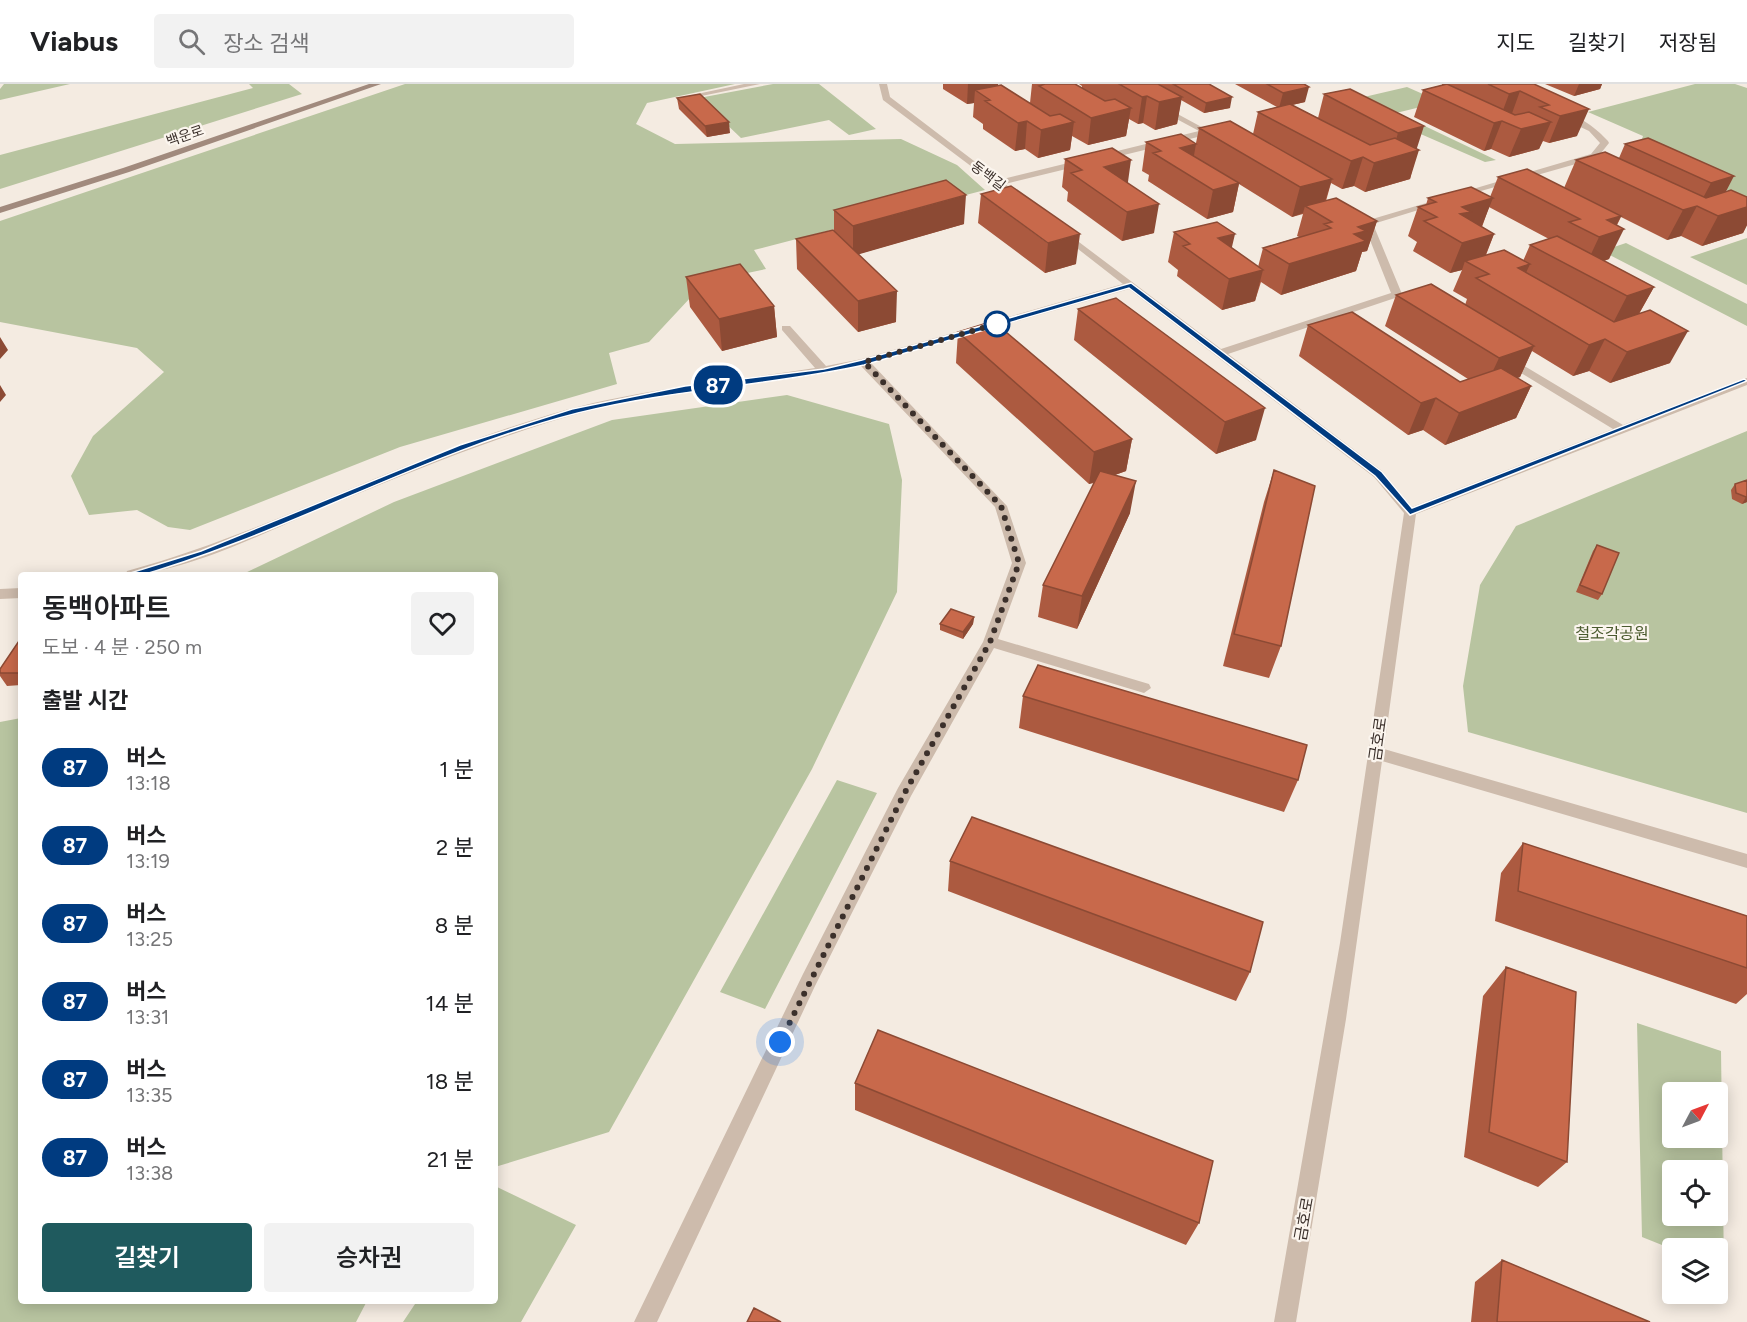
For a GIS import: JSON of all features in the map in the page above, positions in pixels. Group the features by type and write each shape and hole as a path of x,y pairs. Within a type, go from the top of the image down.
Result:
{"main road":[{"name":"백운로","path":"0,210 126,170 377,84"}],"street":[{"path":"680,99 756,84"},
{"name":"동백길","path":"883,84 886,98 1025,204"},
{"path":"1148,100 1228,143"},
{"path":"1368,223 1594,156 1605,143 1592,129 1553,111"},
{"path":"998,183 1207,132"},
{"path":"1220,353 1402,296 1368,223 1350,213"},
{"path":"1052,224 1378,474 1410,512 1747,381"},
{"path":"139,572 205,553 464,447 575,411 685,389 824,371 864,362 1131,285"},
{"path":"786,328 824,371"},
{"path":"1497,354 1622,429"},
{"path":"645,1322 809,980 904,794 990,642 1019,563 1001,506 864,362"},
{"name":"금호로","path":"1285,1322 1348,957 1387,665 1407,561 1410,512"},
{"path":"0,606 10,593"},
{"path":"990,642 1144,688"},
{"path":"1376,753 1747,861"}],"green space":[{"path":"4,84 70,84 0,100 0,89"},
{"path":"249,84 289,84 302,94 0,189 0,155 253,88"},
{"path":"405,84 735,84 647,103 636,124 675,144 901,139 957,165 985,190 754,250 766,269 705,282 649,342 609,353 617,384 400,447 190,530 168,527 137,510 89,515 71,476 93,436 164,372 137,348 0,322 0,221"},
{"path":"773,84 819,84 876,129 849,135 829,120 741,138 699,98"},
{"path":"1695,84 1735,84 1747,88 1747,199 1638,151 1643,136 1588,112"},
{"path":"1407,87 1441,102 1396,113 1364,97"},
{"path":"1408,118 1496,160 1485,162 1393,122"},
{"path":"1747,238 1747,285 1690,257"},
{"path":"1626,243 1747,304 1747,326 1602,251"},
{"path":"787,395 889,424 902,480 897,592 812,769 609,1132 498,1166 498,572 247,572 394,502 612,420"},
{"name":"철조각공원","path":"1747,431 1747,813 1468,732 1463,686 1480,585 1516,526"},
{"path":"18,719 18,1304 365,1304 356,1322 0,1322 0,722"},
{"path":"837,780 877,793 765,1009 720,992"},
{"path":"1637,1023 1721,1051 1721,1082 1662,1082 1662,1148 1722,1148 1722,1160 1662,1160 1662,1226 1723,1226 1724,1238 1662,1238 1662,1245 1642,1237"},
{"path":"498,1187 576,1225 521,1322 403,1322 415,1304 498,1304"}],"building":[{"path":"1075,84 1105,101 1115,99 1131,108 1091,118 1039,86"},
{"path":"1119,84 1158,84 1182,97 1159,102 1147,96 1142,97"},
{"path":"1173,84 1209,84 1232,97 1206,103"},
{"path":"1267,84 1304,84 1309,87 1283,93"},
{"path":"1447,84 1515,115 1529,112 1551,122 1521,129 1502,121 1494,123 1423,90"},
{"path":"1488,84 1534,84 1589,109 1560,116 1540,107 1549,105 1520,91 1509,94"},
{"path":"1001,85 1050,116 1060,114 1074,122 1041,130 1027,121 1018,123 985,101 990,100 975,90"},
{"path":"1350,89 1424,126 1398,133 1324,94"},
{"path":"700,94 729,122 705,126 677,98"},
{"path":"1290,104 1370,145 1395,138 1419,150 1374,163 1363,157 1351,161 1258,112"},
{"path":"1230,121 1332,179 1300,187 1199,128"},
{"path":"1181,134 1196,144 1180,148 1239,183 1213,190 1153,153 1161,151 1146,142"},
{"path":"1648,138 1734,176 1711,183 1625,144"},
{"path":"1112,148 1131,160 1104,167 1159,204 1127,212 1071,173 1082,170 1065,159"},
{"path":"1605,152 1706,198 1731,190 1747,197 1747,207 1718,216 1697,206 1683,210 1576,160"},
{"path":"1527,169 1621,216 1607,220 1624,229 1599,237 1569,222 1580,219 1498,177"},
{"path":"946,180 966,195 853,226 834,210"},
{"path":"1011,186 1080,234 1048,243 981,194"},
{"path":"1471,187 1493,198 1462,207 1471,212 1460,214 1494,234 1462,243 1424,221 1437,217 1418,207 1436,202 1428,198"},
{"path":"1336,198 1377,221 1358,227 1366,231 1354,234 1366,241 1289,264 1263,248 1331,228 1324,224 1332,222 1305,206"},
{"path":"1217,222 1235,234 1218,238 1263,270 1229,279 1183,246 1190,244 1174,232"},
{"path":"833,230 897,291 858,301 796,239"},
{"path":"1557,236 1654,287 1627,296 1530,245"},
{"path":"1504,250 1530,264 1518,268 1614,322 1650,310 1688,331 1627,352 1605,339 1589,345 1476,278 1489,274 1465,261"},
{"path":"740,264 774,306 719,319 686,277"},
{"path":"1431,284 1534,346 1499,358 1396,295"},
{"path":"1116,298 1265,408 1225,422 1078,309"},
{"path":"1352,312 1460,382 1501,368 1531,386 1459,413 1436,398 1421,403 1308,325"},
{"path":"993,321 1132,439 1094,452 958,332"},
{"path":"1274,470 1315,486 1281,646 1234,634"},
{"path":"1100,471 1136,481 1082,596 1043,585"},
{"path":"1747,480 1747,497 1736,493 1735,484"},
{"path":"1597,545 1619,553 1602,594 1580,585"},
{"path":"951,609 974,617 963,632 940,624"},
{"path":"18,642 18,673 0,673 0,669"},
{"path":"1038,665 1307,745 1298,780 1023,696"},
{"path":"972,817 1263,922 1250,972 950,861"},
{"path":"1523,843 1747,916 1747,968 1518,891"},
{"path":"1506,967 1576,992 1567,1162 1489,1132"},
{"path":"878,1030 1213,1161 1199,1223 855,1083"},
{"path":"1502,1260 1650,1322 1497,1322"},
{"path":"754,1308 781,1322 747,1322"}],"bus line":[{"name":"87","path":"140,572 205,553 348,492 464,447 575,411 685,389 824,371 864,362 1131,285 1378,474 1410,512 1747,381"}],"route":[{"path":"780,1042 904,794 990,642 1019,563 1001,506 864,362 997,324"}]}
